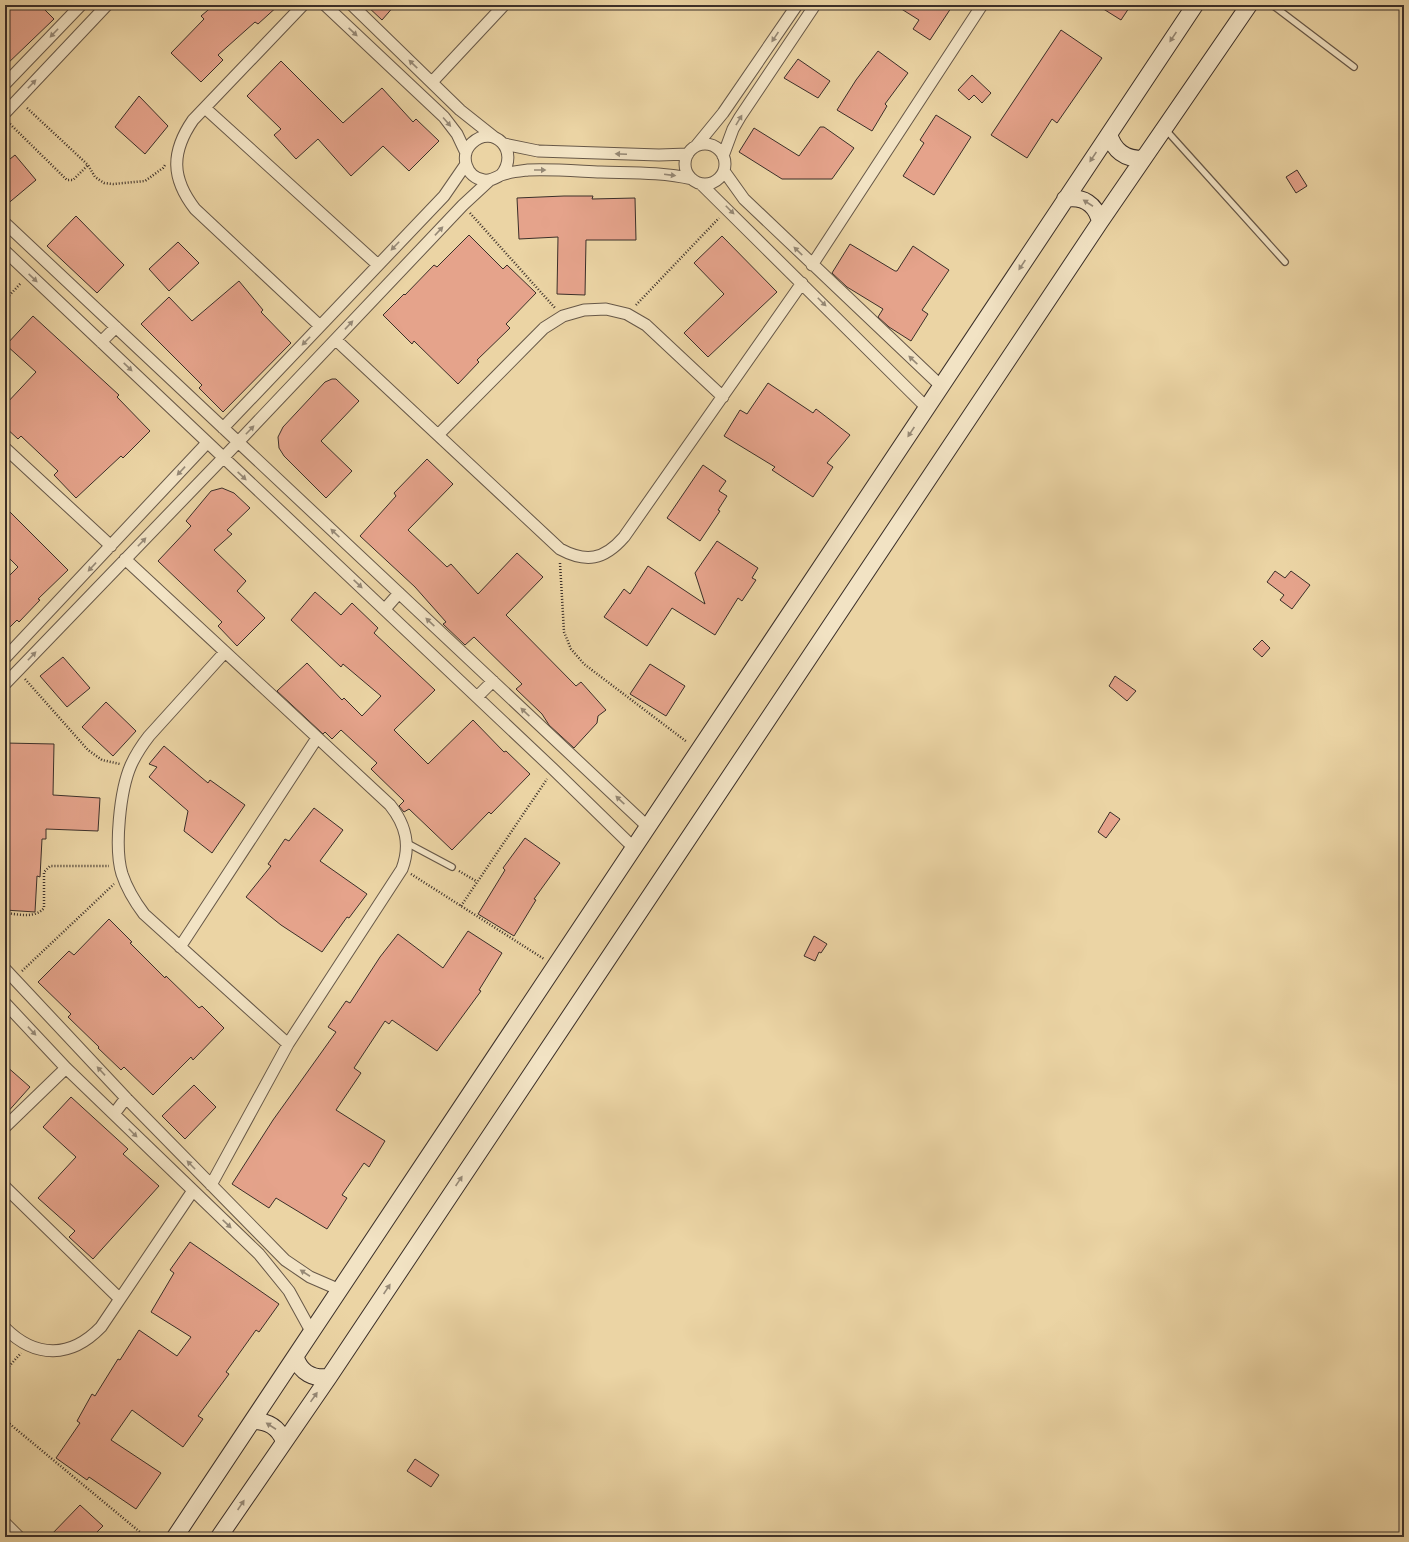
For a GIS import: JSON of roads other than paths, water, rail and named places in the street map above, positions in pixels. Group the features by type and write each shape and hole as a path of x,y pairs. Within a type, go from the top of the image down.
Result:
{"street":[{"path":"5,84 81,5"},
{"path":"5,113 107,5"},
{"path":"303,5 205,108 184,134 178,149 176,165 178,181 185,196 195,209 320,326"},
{"path":"325,5 444,117 457,134 473,175 478,178 490,180"},
{"path":"352,5 468,117 494,138 504,144 538,151 659,155 692,150 709,144 715,147 723,156"},
{"path":"432,82 504,5"},
{"path":"797,5 723,113 692,150 685,167 696,181 728,209 927,408"},
{"path":"815,5 733,129 723,156 724,171 744,199 941,386"},
{"path":"812,265 982,5"},
{"path":"175,1537 296,1358 311,1331 340,1290 556,966 1195,5"},
{"path":"219,1537 329,1377 1100,222 1249,5"},
{"path":"205,108 378,265"},
{"path":"1109,134 1115,148 1121,153 1127,157 1143,160"},
{"path":"223,428 444,196 466,159 468,147 480,138 494,138"},
{"path":"501,175 509,163 509,156 504,144"},
{"path":"5,684 224,458 463,205 490,180 501,175 539,170 657,174 712,183 721,176 724,171"},
{"path":"1065,199 1073,198 1088,202 1098,214 1100,222"},
{"path":"5,223 648,827"},
{"path":"5,251 478,697 634,848"},
{"path":"336,340 560,549 572,556 587,558 602,556 615,548 802,283"},
{"path":"438,435 544,328 563,316 584,310 606,309 627,314 646,324 723,397"},
{"path":"101,342 116,327"},
{"path":"5,658 207,443"},
{"path":"6,451 111,546"},
{"path":"126,560 390,805 399,816 407,843 406,857 402,869 288,1044 211,1185"},
{"path":"385,609 399,593"},
{"path":"225,652 148,736 138,750 130,766 125,783 117,850 121,871 135,901 144,914 288,1044"},
{"path":"478,697 492,681"},
{"path":"180,947 317,738"},
{"path":"5,970 126,1098 285,1260 310,1277 340,1290"},
{"path":"5,1003 66,1068 192,1192 259,1254 270,1266 288,1292 311,1331"},
{"path":"5,1128 66,1068"},
{"path":"114,1114 126,1098"},
{"path":"5,1187 120,1298"},
{"path":"5,1328 14,1337 28,1346 43,1350 60,1351 76,1347 90,1338 101,1326 192,1192"},
{"path":"296,1358 298,1364 308,1374 315,1377 329,1377"},
{"path":"253,1421 259,1421 272,1425 284,1441"},
{"path":"5,1523 19,1537"}],"lane":[{"path":"1272,5 1354,67"},
{"path":"1279,10 1285,5"},
{"path":"1164,128 1285,262"},
{"path":"407,843 452,867"}]}
